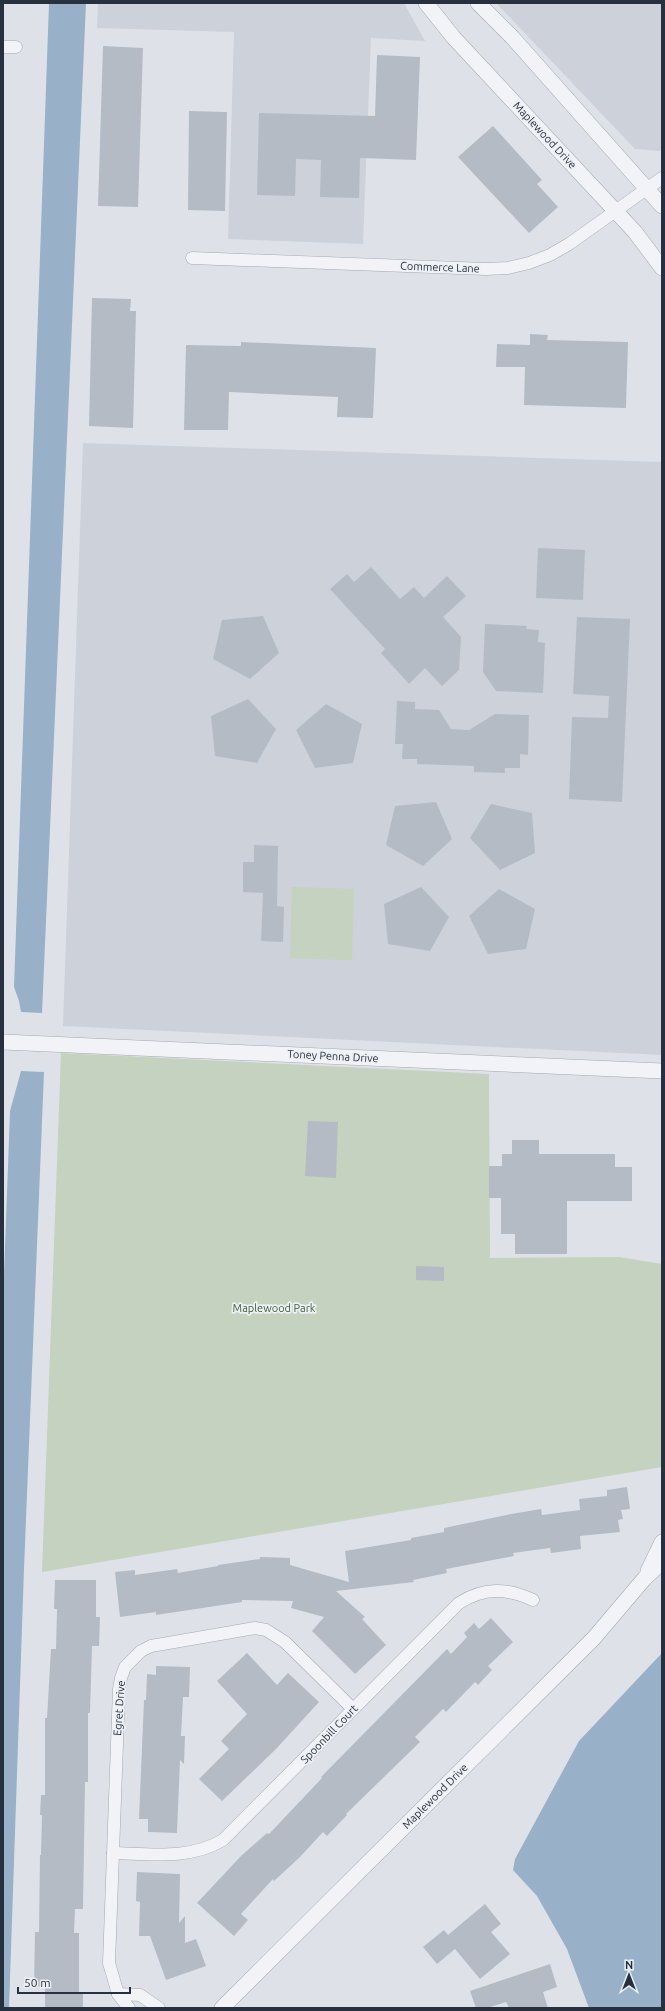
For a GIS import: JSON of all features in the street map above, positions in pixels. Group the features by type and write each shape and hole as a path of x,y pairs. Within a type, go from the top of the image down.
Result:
{"street":[{"name":"Maplewood Drive","path":"426,3 454,38 635,232 662,268"},
{"path":"478,3 512,37 662,206"},
{"path":"3,46 16,47"},
{"name":"Commerce Lane","path":"192,258 486,269 508,268 529,263 550,255 569,244 662,178"},
{"name":"Toney Penna Drive","path":"3,1042 662,1071"},
{"name":"Maplewood Drive","path":"644,1579 662,1542"},
{"name":"Maplewood Drive","path":"222,2008 594,1638 644,1579 662,1562"},
{"name":"Spoonbill Court","path":"113,1853 183,1855 204,1850 218,1843 231,1834 451,1610 469,1596 480,1592 502,1590 519,1593 533,1600"},
{"name":"Egret Drive","path":"129,2008 118,1994 109,1963 119,1689 125,1667 141,1651 151,1646 243,1629 266,1630 285,1642 353,1709"},
{"path":"118,1994 140,1995 159,2008"}],"shaded area":[{"path":"98,3 404,3 425,41 371,38 363,244 228,239 234,32 97,28"},
{"path":"496,3 662,3 662,149 659,151 635,149"},
{"path":"83,443 662,462 662,1055 63,1026"}],"green space":[{"path":"292,887 354,889 352,960 290,958"},
{"name":"Maplewood Park","path":"61,1053 489,1074 490,1258 619,1257 662,1264 662,1467 42,1572"}],"water":[{"path":"49,3 86,3 42,1013 21,1012 14,987"},
{"path":"21,1071 44,1072 24,1569 9,2008 3,2008 3,1303 10,1111"},
{"path":"662,1653 662,2008 589,2008 567,1949 537,1896 513,1870 515,1859 579,1741"}],"building":[{"path":"103,46 143,48 138,207 98,206"},
{"path":"377,55 420,57 416,160 360,158 359,198 320,197 321,160 296,159 295,196 257,195 259,113 375,116"},
{"path":"189,111 227,112 225,211 188,210"},
{"path":"493,126 542,180 537,184 558,207 529,233 458,157"},
{"path":"92,298 131,299 130,311 136,311 133,428 89,426"},
{"path":"530,334 548,335 547,340 628,342 626,408 524,405 525,367 496,367 497,344 530,345"},
{"path":"241,342 376,348 373,418 337,417 338,397 229,392 228,430 184,430 186,345 241,346"},
{"path":"538,548 585,550 583,600 536,598"},
{"path":"371,567 400,599 414,587 424,598 447,576 466,596 443,617 461,637 459,670 442,686 425,668 409,684 381,653 385,649 330,589 347,574 354,582"},
{"path":"263,616 279,653 250,679 213,659 222,620"},
{"path":"577,617 630,619 622,802 569,799 572,717 608,718 609,696 573,694"},
{"path":"485,624 527,626 526,629 539,630 538,642 545,643 543,693 496,691 483,672"},
{"path":"248,699 276,729 257,763 215,756 211,716"},
{"path":"397,701 415,702 415,709 439,710 451,729 469,730 495,714 529,715 528,755 520,754 520,768 505,768 505,773 474,772 474,766 417,764 417,759 402,759 403,744 395,744"},
{"path":"326,704 362,724 353,763 315,768 296,730"},
{"path":"436,802 452,839 423,866 386,845 395,806"},
{"path":"491,804 532,813 535,853 500,870 470,838"},
{"path":"254,845 278,846 277,906 284,907 283,942 261,941 263,893 243,892 243,862 254,862"},
{"path":"421,887 449,917 430,951 388,944 384,904"},
{"path":"499,889 535,909 526,949 488,954 469,916"},
{"path":"308,1121 338,1122 336,1178 305,1176"},
{"path":"512,1140 539,1140 539,1154 615,1154 615,1167 632,1167 632,1201 567,1201 567,1254 515,1254 515,1234 501,1234 501,1198 489,1198 489,1166 502,1166 502,1154 512,1154"},
{"path":"416,1266 444,1267 444,1281 416,1280"},
{"path":"627,1487 630,1509 621,1510 623,1519 618,1520 620,1532 580,1536 581,1549 551,1553 550,1548 513,1553 514,1556 446,1569 447,1573 413,1580 414,1582 336,1591 365,1617 362,1619 386,1645 355,1674 312,1631 324,1617 291,1608 293,1601 242,1600 242,1602 156,1615 156,1612 120,1617 115,1572 135,1570 135,1575 177,1569 178,1573 260,1559 260,1557 290,1558 290,1565 349,1582 345,1551 411,1540 411,1538 444,1532 444,1528 511,1514 541,1509 542,1515 580,1510 579,1499 607,1496 607,1490"},
{"path":"55,1580 96,1580 96,1617 100,1617 99,1646 92,1646 90,1713 88,1713 88,1782 85,1782 83,1909 75,1909 74,1933 79,1933 79,1992 83,1992 83,2008 45,2008 45,1987 34,1986 35,1932 39,1932 42,1815 40,1815 41,1795 45,1795 45,1718 47,1718 51,1649 56,1649 57,1609 54,1609"},
{"path":"491,1618 513,1642 488,1666 492,1670 478,1685 475,1682 446,1712 443,1709 415,1737 420,1742 346,1814 347,1815 327,1836 323,1832 300,1857 274,1881 273,1879 241,1914 248,1920 234,1936 197,1903 241,1856 267,1833 269,1834 322,1778 321,1777 447,1649 451,1654 467,1637 464,1633 474,1623 479,1629"},
{"path":"247,1653 277,1685 288,1673 319,1702 276,1749 222,1801 199,1779 229,1749 221,1741 247,1714 217,1681"},
{"path":"156,1666 190,1667 189,1697 183,1697 181,1736 185,1736 184,1764 180,1760 177,1833 148,1832 148,1819 139,1819 144,1700 146,1700 147,1674 156,1675"},
{"path":"137,1872 180,1874 179,1923 185,1916 185,1943 196,1939 206,1966 166,1980 150,1936 139,1936 140,1902 136,1901"},
{"path":"485,1904 501,1924 491,1932 510,1954 480,1979 455,1949 437,1964 423,1947 444,1930 448,1935"},
{"path":"550,1964 557,1987 543,1992 548,2008 509,2008 506,2002 487,2008 476,2008 470,1991"}]}
